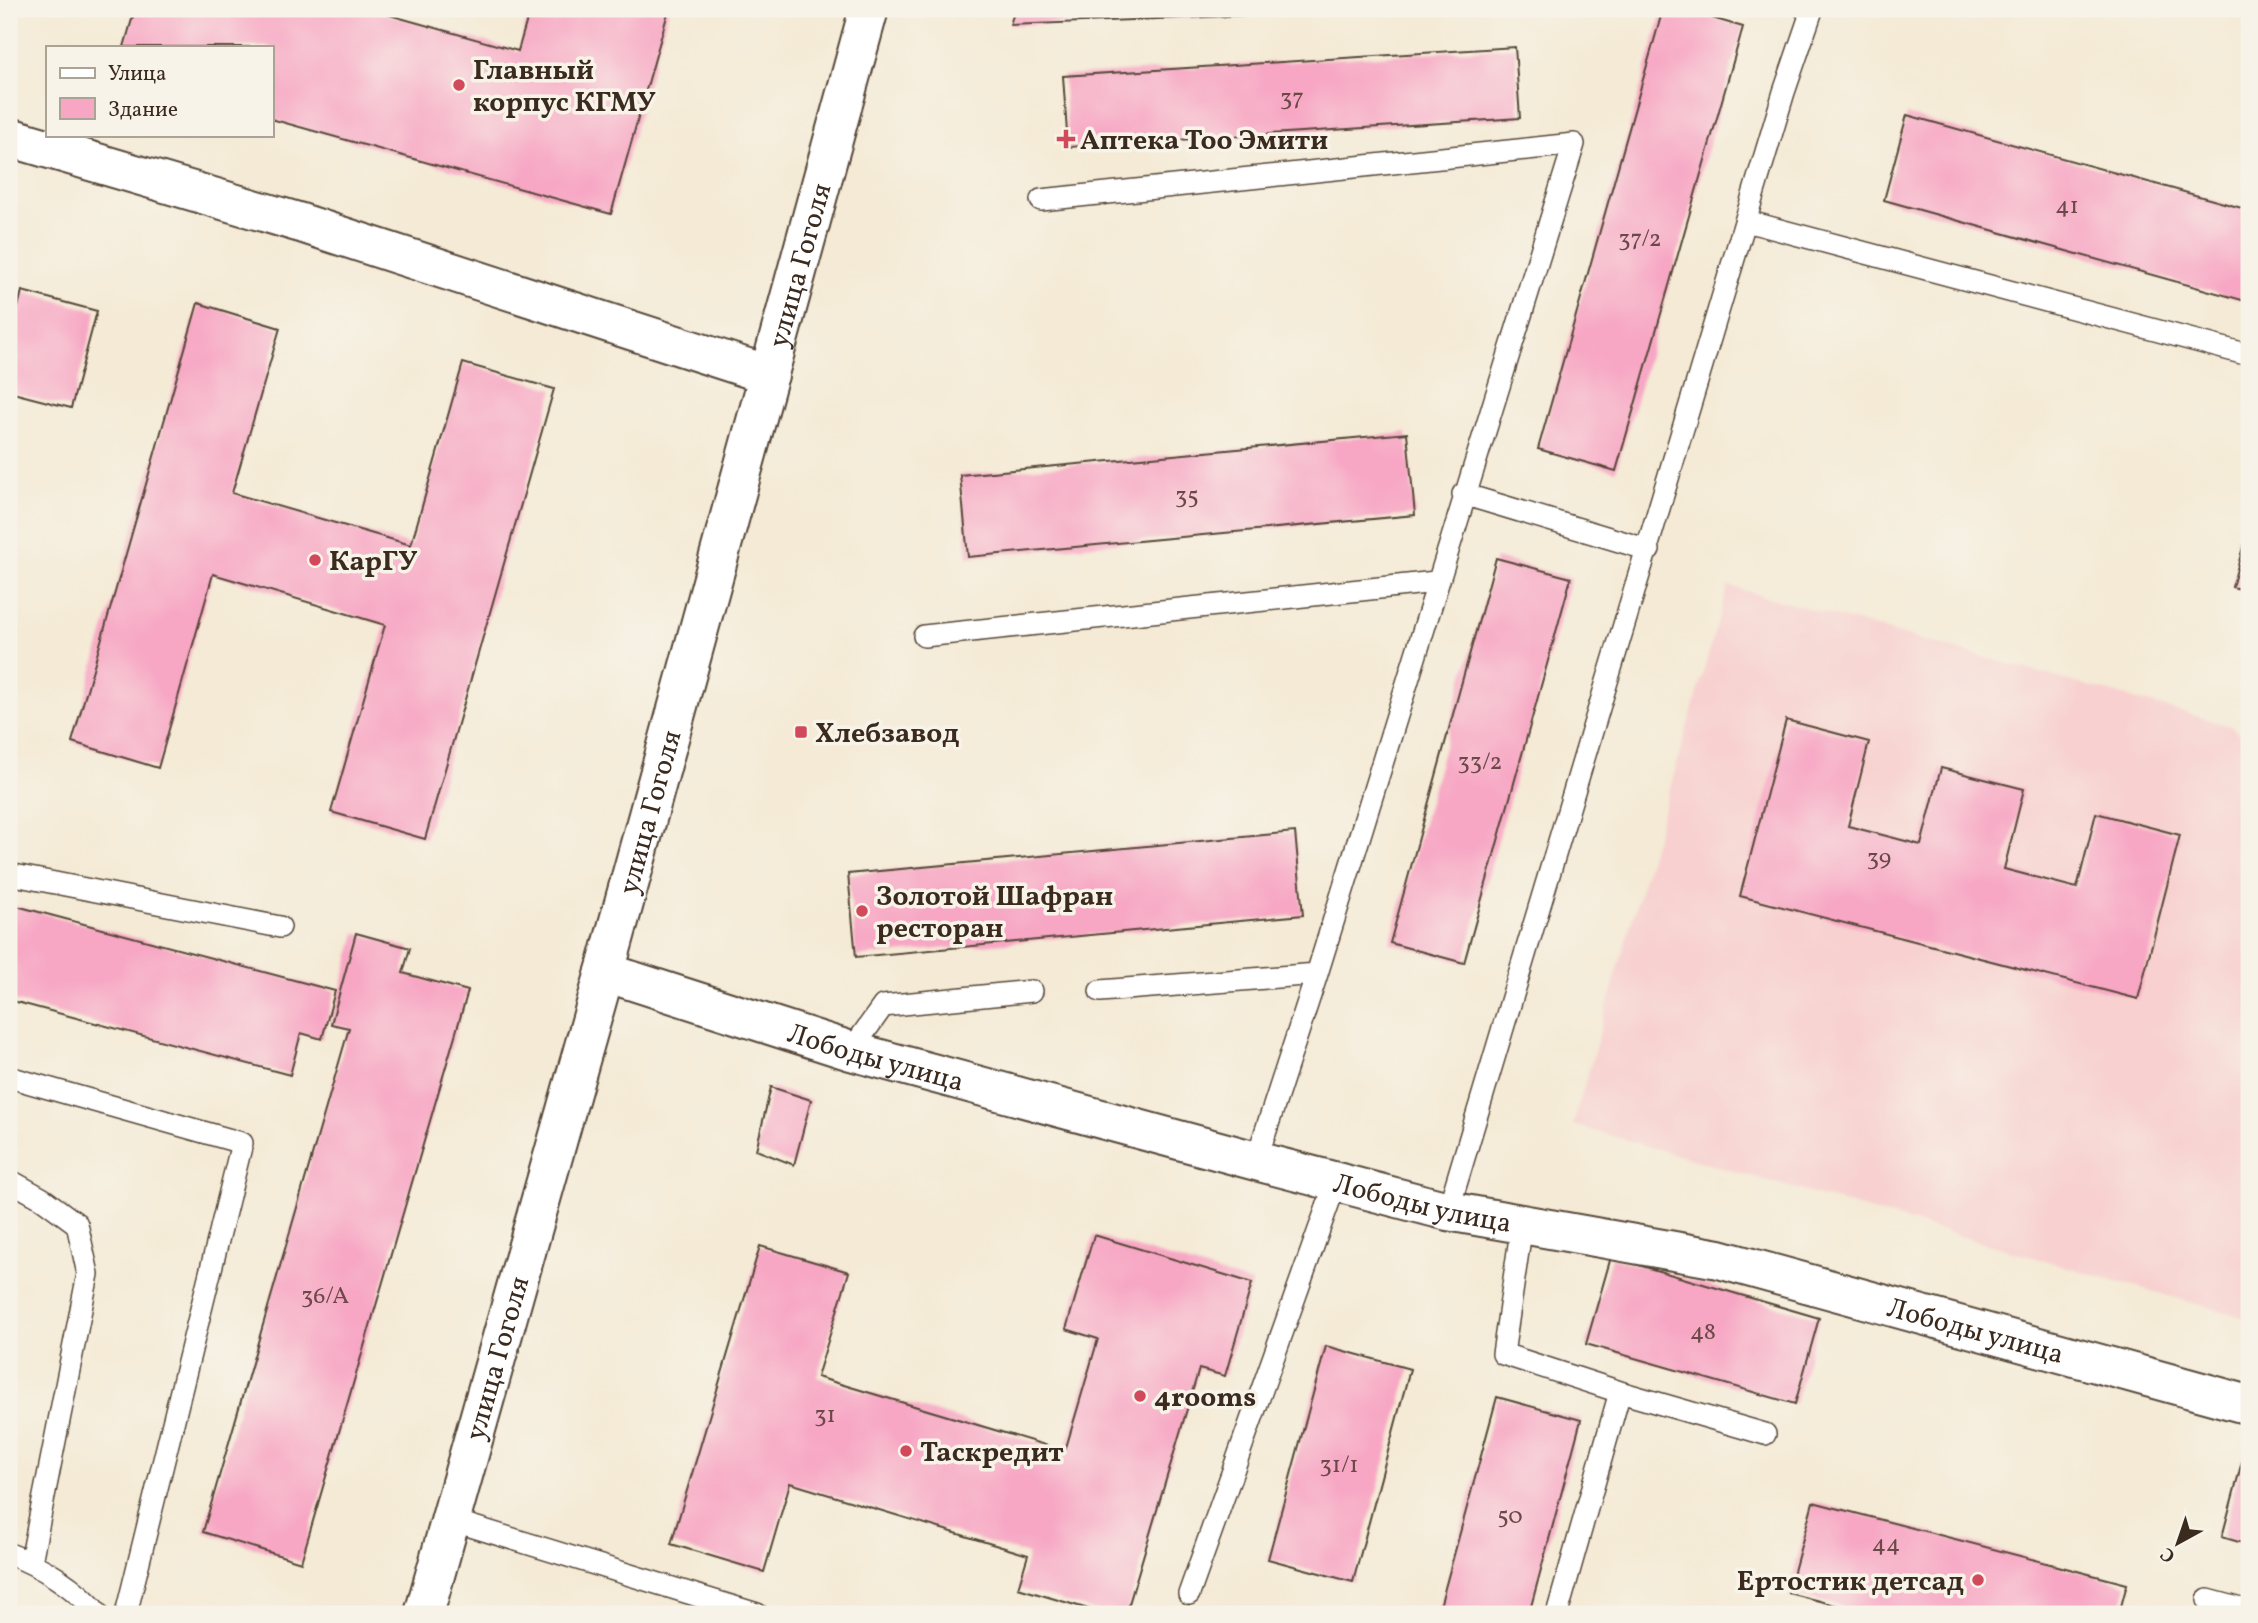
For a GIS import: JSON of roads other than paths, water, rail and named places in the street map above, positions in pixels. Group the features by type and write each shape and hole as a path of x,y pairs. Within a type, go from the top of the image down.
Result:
{"main road":[{"name":"улица Гоголя","path":"424,1614 605,972 869,9"},
{"path":"9,137 301,223 769,375"},
{"name":"Лободы улица","path":"605,972 851,1051 1256,1161 1448,1210 1719,1259 2249,1405"}],"lane":[{"path":"1448,1210 1812,10 1805,9"},
{"path":"1041,200 1574,144 1463,494 1317,974 1256,1161"},
{"path":"1746,221 2249,355"},
{"path":"1463,494 1649,550"},
{"path":"924,636 1436,582"},
{"path":"9,874 280,927"},
{"path":"1100,991 1317,974"},
{"path":"851,1051 883,1006 1032,991"},
{"path":"9,1077 242,1143 126,1614"},
{"path":"9,1180 43,1199 77,1224 88,1274 31,1562"},
{"path":"1189,1594 1336,1182"},
{"path":"1522,1224 1503,1354 1620,1392 1765,1434"},
{"path":"1557,1614 1620,1392"},
{"path":"451,1520 757,1614"},
{"path":"9,1554 31,1562 89,1602 98,1614"},
{"path":"2208,1600 2249,1611"}],"place":[{"name":"Главный корпус КГМУ","path":"459,85"},
{"name":"Аптека Тоо Эмити","path":"1066,139"},
{"name":"КарГУ","path":"315,560"},
{"name":"Хлебзавод","path":"801,732"},
{"name":"Золотой Шафран ресторан","path":"862,911"},
{"name":"4rooms","path":"1140,1396"},
{"name":"Таскредит","path":"906,1451"},
{"name":"Ертостик детсад","path":"1978,1580"}]}
